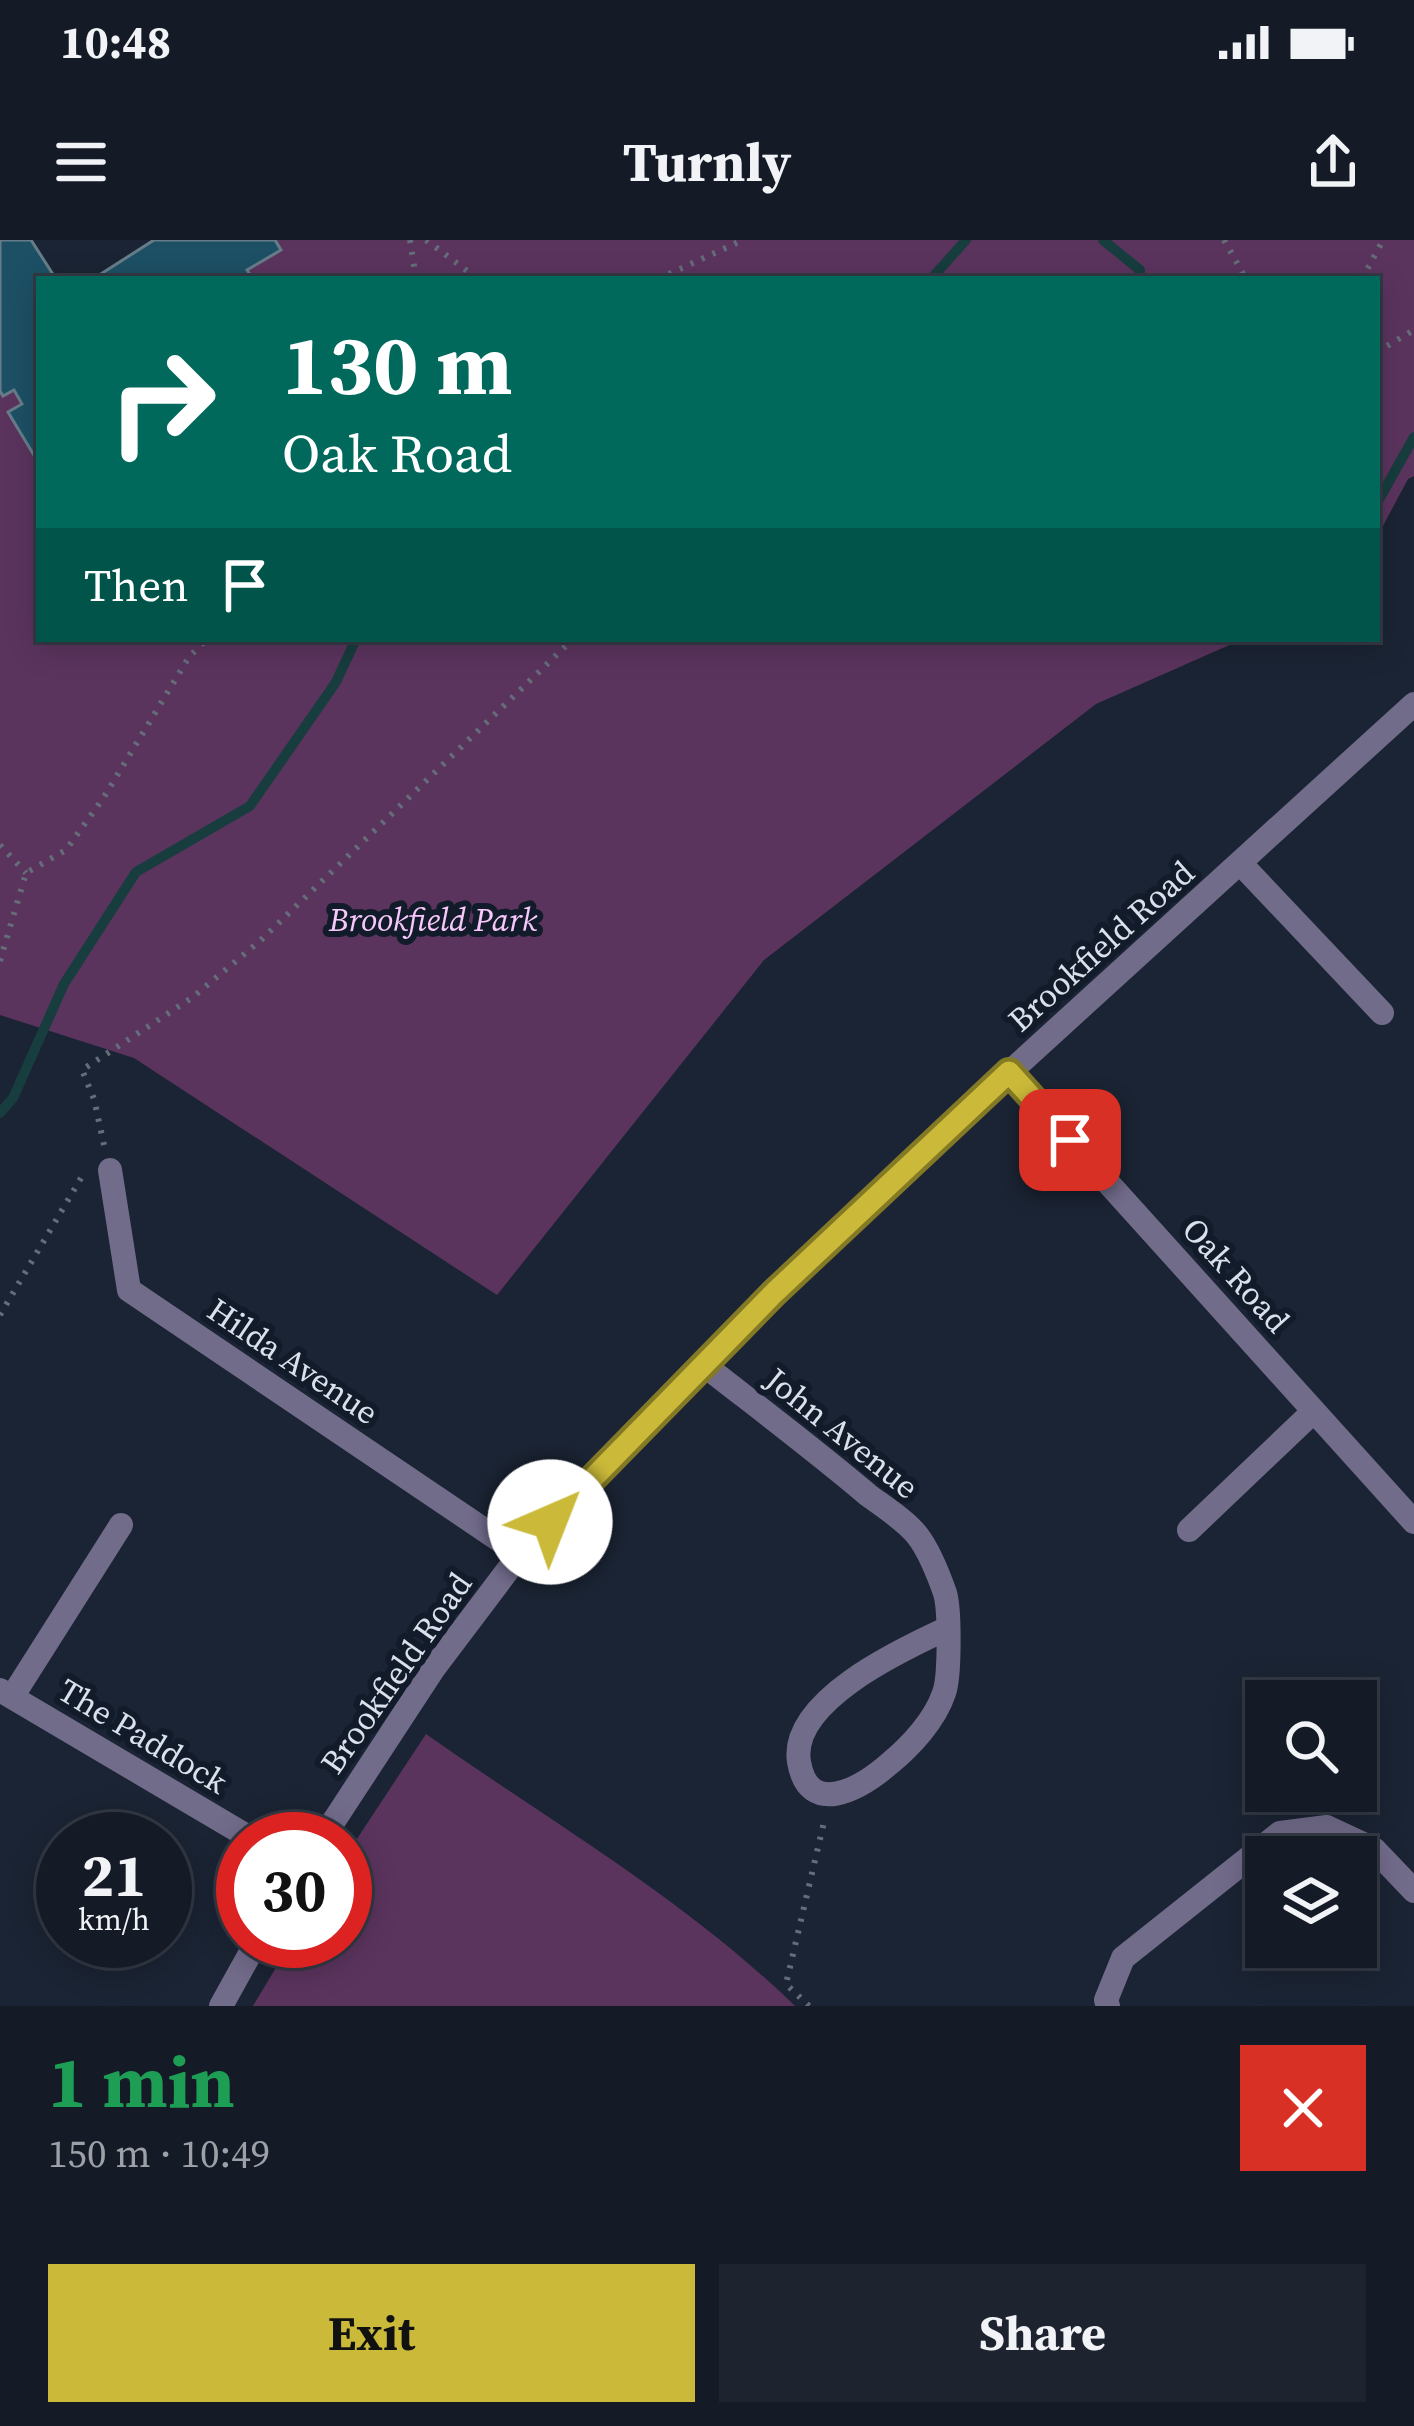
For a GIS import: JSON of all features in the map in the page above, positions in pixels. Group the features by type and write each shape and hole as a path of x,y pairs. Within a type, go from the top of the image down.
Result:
{"street":[{"name":"Brookfield Road","path":"340,1812 434,1668 520,1554 888,1184 1414,704"},
{"path":"1240,864 1382,1013"},
{"name":"Oak Road","path":"1009,1072 1414,1522"},
{"name":"Hilda Avenue","path":"110,1170 129,1290 520,1554"},
{"name":"John Avenue","path":"704,1365 918,1536 946,1596 945,1691 916,1740 885,1768 842,1794 830,1795"},
{"path":"1190,1530 1314,1411"},
{"path":"6,1694 121,1525"},
{"path":"830,1795 822,1795 804,1781 797,1756 809,1724 830,1697 872,1666 946,1629"},
{"name":"The Paddock","path":"6,1694 216,1818"},
{"path":"1107,2003 1124,1958 1280,1833 1327,1827 1374,1849 1414,1891"},
{"path":"221,2006 242,1968"}],"path":[{"path":"410,240 416,276"},
{"path":"426,240 474,276"},
{"path":"665,276 743,240"},
{"path":"1224,240 1244,276"},
{"path":"1364,276 1383,240"},
{"path":"1380,350 1414,331"},
{"path":"0,962 26,874 66,850 189,657 204,642"},
{"path":"110,1170 82,1070 193,997 261,940 570,642"},
{"path":"0,845 26,874"},
{"path":"0,1315 103,1141"},
{"path":"809,2006 786,1984 830,1795"}],"green space":[{"path":"275,240 1414,240 1414,476 1380,531 1380,276 251,276 247,270 280,250"},
{"name":"Brookfield Park","path":"14,390 22,404 9,413 36,456 36,642 1236,642 1096,704 764,960 497,1295 134,1058 0,1015 0,391 4,396"},
{"path":"426,1734 663,1896 795,2006 253,2006 276,1968 372,1968 372,1816"}],"building":[{"path":"0,240 31,240 54,276 36,276 36,459 8,412 22,404 14,390 3,396"},
{"path":"154,240 275,240 281,250 247,270 251,276 98,276"}],"waterway":[{"path":"934,276 966,240"},
{"path":"1103,240 1140,270 1139,276"},
{"path":"1380,498 1414,437"},
{"path":"0,1113 13,1098 64,984 136,872 250,806 336,682 355,642"}],"route":[{"path":"550,1522 775,1292 1009,1072 1070,1140"}]}
